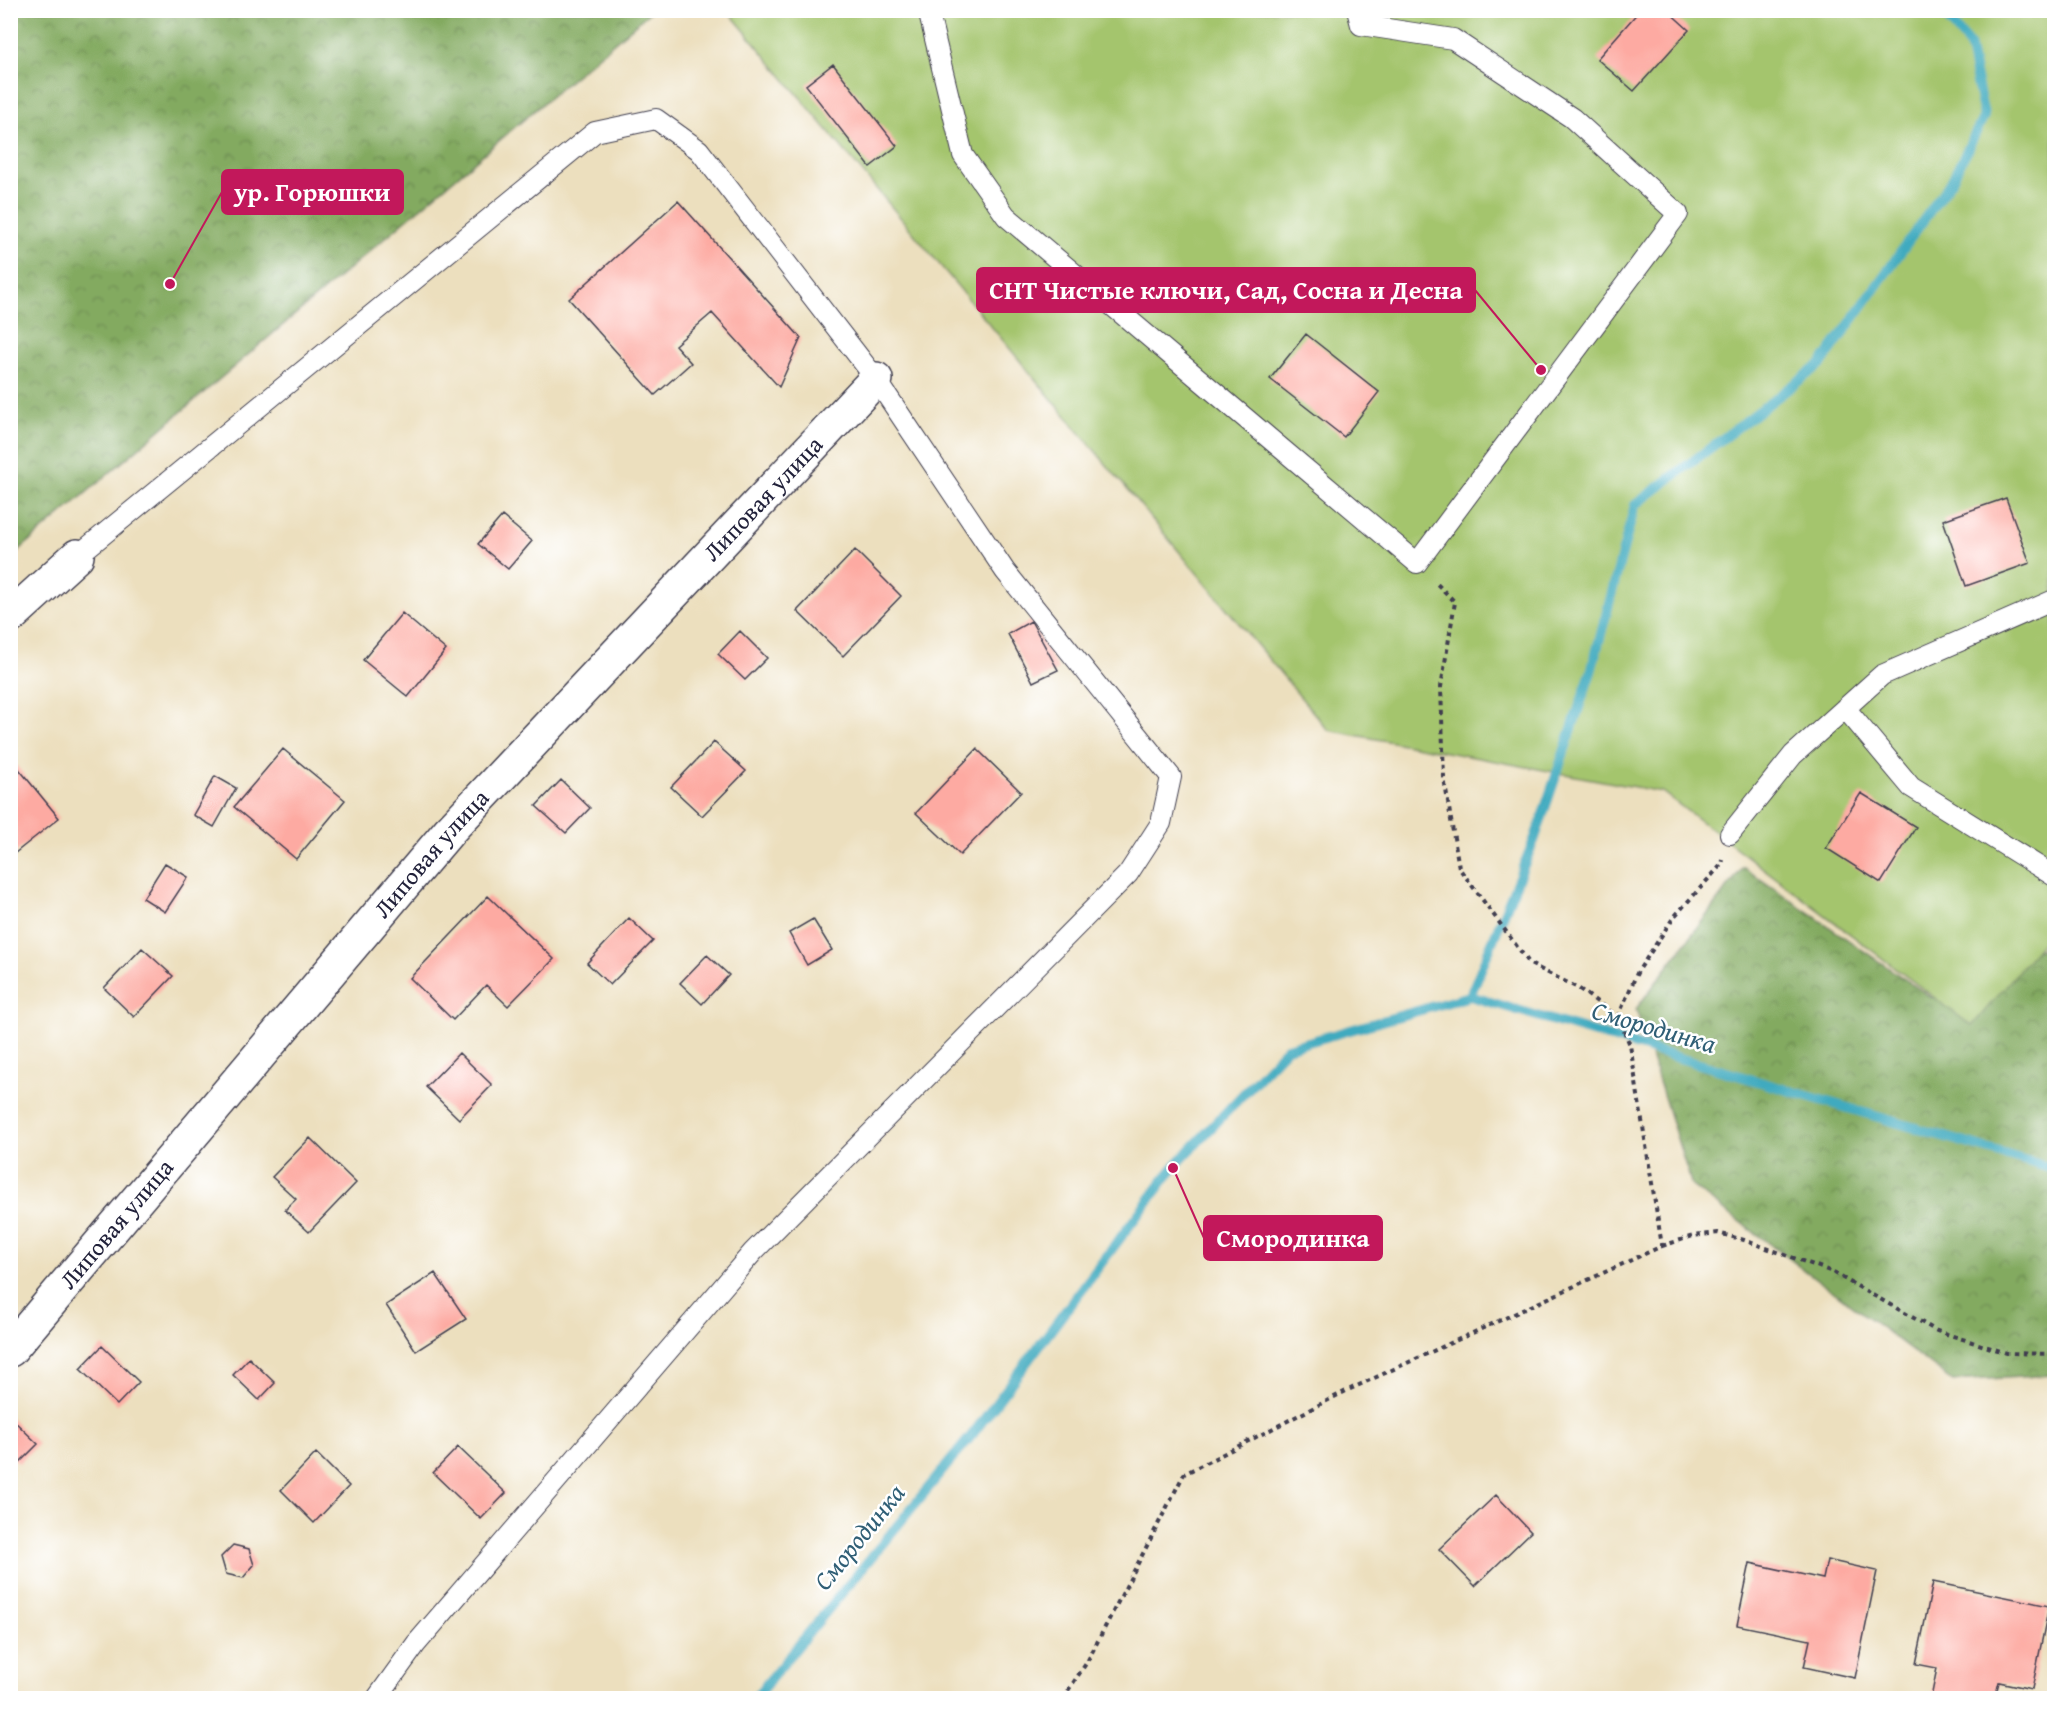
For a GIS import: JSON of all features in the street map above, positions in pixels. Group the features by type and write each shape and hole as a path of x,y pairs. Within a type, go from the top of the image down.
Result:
{"street":[{"name":"Липовая улица","path":"10,1350 450,830 876,380"},
{"path":"10,617 77,556"}],"lane":[{"path":"928,10 963,155 1006,216 1417,563 1678,214 1572,118 1453,39 1361,25 1357,10"},
{"path":"77,556 595,132 656,119 699,150 876,380 1005,571 1171,777 1161,823 1128,874 753,1252 416,1644 377,1698"},
{"path":"1730,834 1793,755 1882,675 2055,600"},
{"path":"1845,708 1911,787 2055,876"}],"path":[{"path":"1417,563 1455,602 1441,687 1444,778 1459,868 1530,964 1578,988 1618,1017 1630,1045 1662,1246"},
{"path":"1618,1017 1637,972 1673,918 1722,864 1730,834"},
{"path":"1063,1698 1087,1662 1184,1474 1346,1391 1662,1246 1693,1236 1718,1233 1744,1240 1830,1271 1937,1331 2007,1353 2055,1354"}],"green space":[{"path":"11,10 650,10 650,12 11,557"},
{"path":"728,11 2054,11 2054,929 1972,1026 1662,792 1328,730"},
{"path":"1743,867 1932,998 2054,943 2054,1375 1953,1381 1692,1186 1636,1009"}],"building":[{"path":"1640,10 1667,10 1689,30 1634,91 1597,59"},
{"path":"833,64 897,146 870,167 806,85"},
{"path":"678,201 801,338 779,387 712,313 675,345 691,363 655,395 569,299"},
{"path":"1306,334 1379,392 1344,437 1270,379"},
{"path":"2006,498 2030,563 1966,586 1943,520"},
{"path":"502,516 532,541 508,569 478,544"},
{"path":"855,550 901,596 843,656 797,611"},
{"path":"402,613 446,650 408,697 363,660"},
{"path":"1031,621 1058,670 1033,682 1008,634"},
{"path":"740,631 767,658 745,680 718,654"},
{"path":"714,742 746,771 702,816 671,787"},
{"path":"283,749 345,800 296,859 234,807"},
{"path":"977,749 1021,792 960,855 916,813"},
{"path":"10,758 59,818 10,857"},
{"path":"215,776 236,788 214,827 193,815"},
{"path":"561,780 590,808 566,833 536,806"},
{"path":"1861,793 1916,827 1881,883 1826,848"},
{"path":"165,863 188,877 165,912 143,898"},
{"path":"488,896 554,959 508,1006 486,985 453,1020 410,978"},
{"path":"629,918 653,941 610,985 587,963"},
{"path":"813,919 832,950 807,965 789,933"},
{"path":"142,948 173,976 134,1017 104,988"},
{"path":"707,955 729,975 702,1004 680,983"},
{"path":"459,1053 492,1085 459,1119 426,1087"},
{"path":"310,1138 356,1183 309,1232 285,1210 296,1199 272,1177"},
{"path":"435,1273 466,1319 416,1351 386,1305"},
{"path":"102,1346 139,1382 117,1405 80,1369"},
{"path":"249,1358 275,1383 259,1400 233,1375"},
{"path":"10,1417 38,1444 19,1463 10,1456"},
{"path":"458,1447 506,1493 481,1519 433,1473"},
{"path":"316,1453 349,1486 314,1523 281,1490"},
{"path":"1496,1495 1531,1532 1475,1586 1439,1549"},
{"path":"233,1545 249,1549 254,1565 243,1578 226,1574 221,1557"},
{"path":"1827,1560 1877,1571 1855,1678 1804,1667 1810,1640 1737,1625 1750,1563 1823,1579"},
{"path":"1933,1582 2049,1606 2032,1689 1999,1682 1995,1698 1931,1698 1937,1668 1916,1664"}],"waterway":[{"path":"1470,996 1535,838 1591,672 1635,505 1821,364 1952,180 1984,116 1969,44 1940,10"},
{"name":"Смородинка","path":"755,1698 972,1435 1173,1168 1287,1048 1470,996 2054,1169"}],"place":[{"name":"ур. Горюшки","path":"170,284"},
{"name":"СНТ Чистые ключи, Сад, Сосна и Десна","path":"1541,370"},
{"name":"Смородинка","path":"1173,1168"}]}
